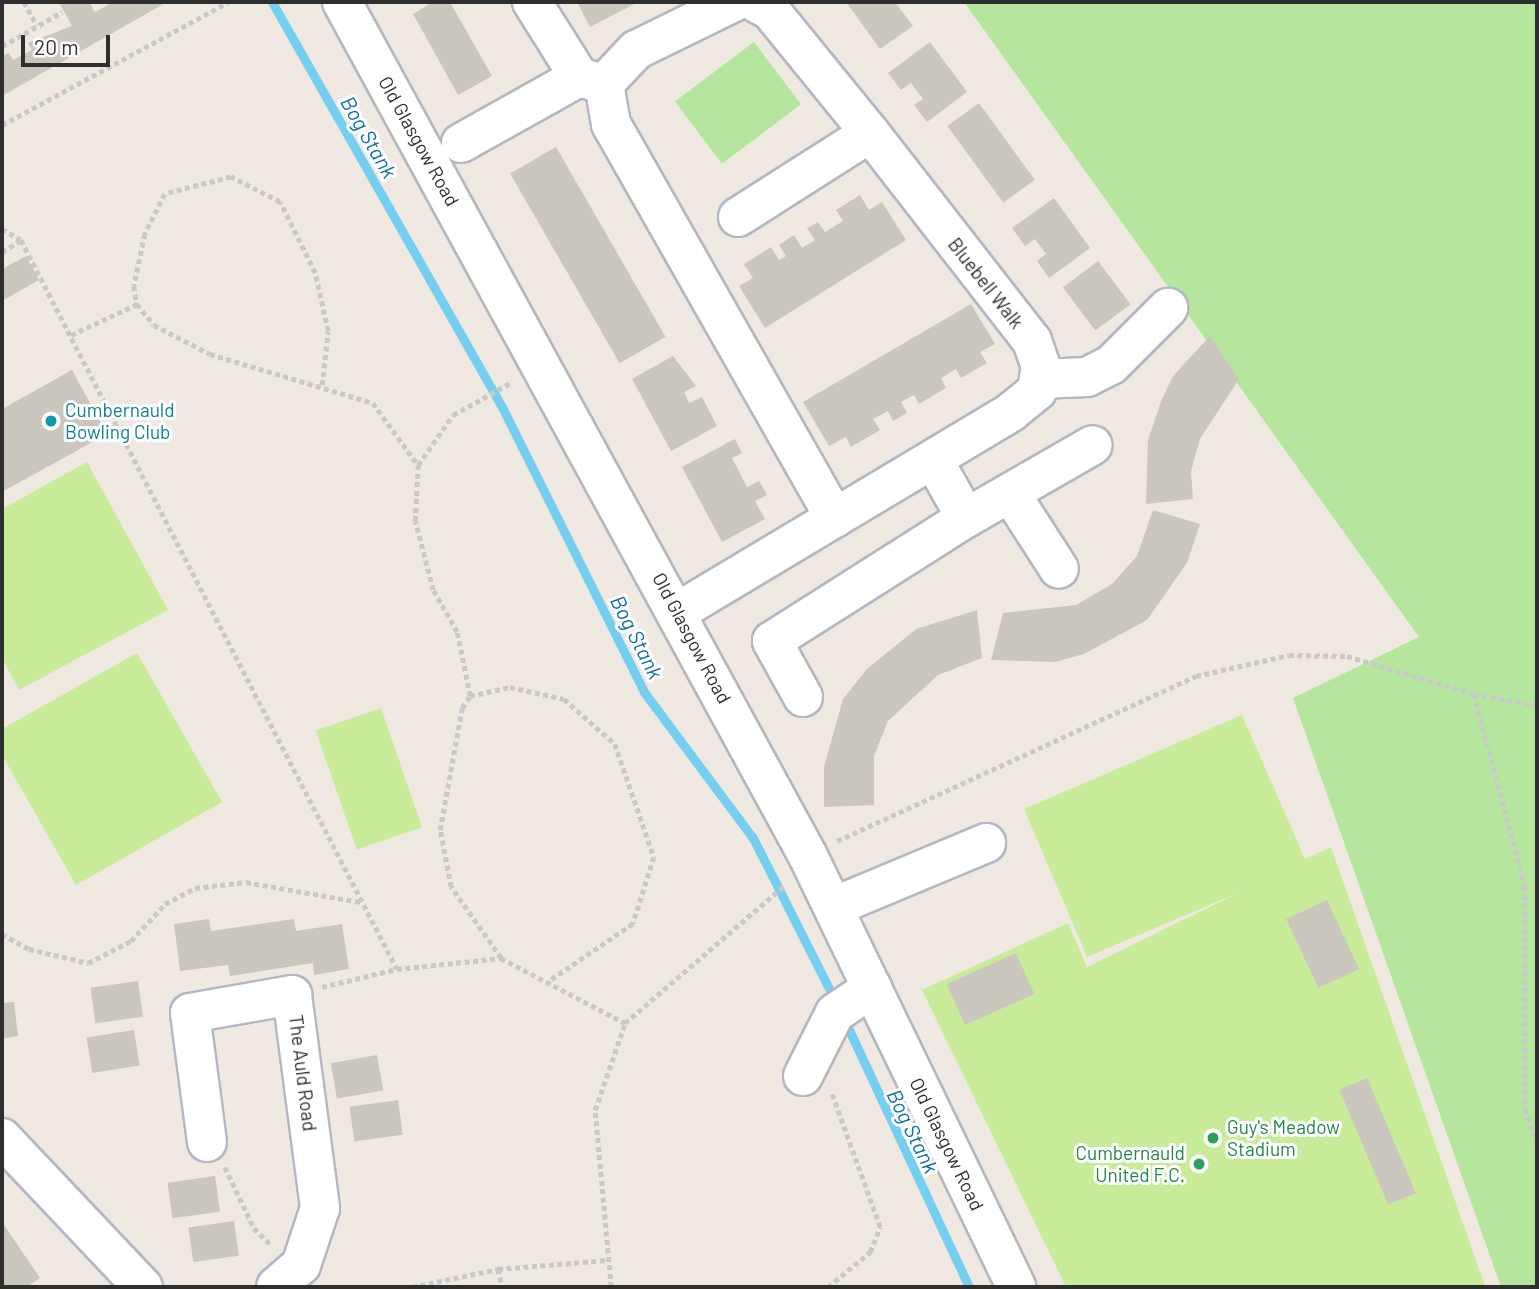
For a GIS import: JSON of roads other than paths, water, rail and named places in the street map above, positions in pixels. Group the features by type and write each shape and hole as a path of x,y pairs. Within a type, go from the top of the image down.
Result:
{"street":[{"name":"Old Glasgow Road","path":"342,2 679,611 797,870 833,907 851,1002 1016,1287"},
{"path":"532,2 592,80 611,124 835,518"},
{"path":"460,143 592,80 636,50 734,2"},
{"name":"Bluebell Walk","path":"755,2 771,11 1032,341 1038,379"},
{"path":"738,217 870,133"},
{"path":"679,611 934,461 1011,412 1037,391 1038,379 1087,377 1111,365 1168,308"},
{"path":"803,697 772,641 967,518 1093,445"},
{"path":"934,461 967,518"},
{"path":"1010,493 1059,569"},
{"path":"833,907 986,843"},
{"name":"The Auld Road","path":"207,1142 190,1013 292,995 320,1208 285,1280"},
{"path":"809,1064 851,1002"},
{"path":"2,1138 143,1287"}],"waterway":[{"name":"Bog Stank","path":"272,2 503,409 644,692 753,838 835,1000"},
{"name":"Bog Stank","path":"844,1019 969,1287"}],"place":[{"name":"Cumbernauld Bowling Club","path":"51,421"},
{"name":"Guy's Meadow Stadium","path":"1213,1138"},
{"name":"Cumbernauld United F.C.","path":"1199,1164"}]}
